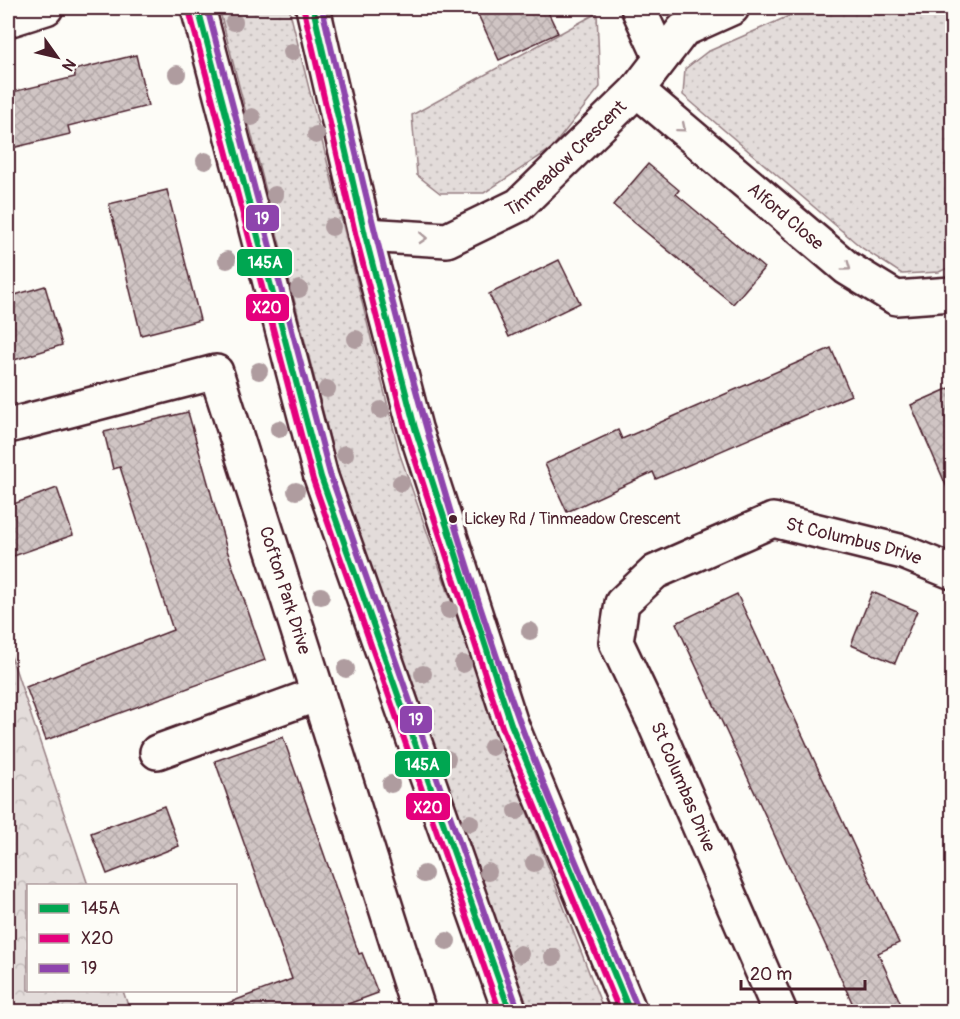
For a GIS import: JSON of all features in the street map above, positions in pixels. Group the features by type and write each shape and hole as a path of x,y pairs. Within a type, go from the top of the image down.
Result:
{"street":[{"path":"8,20 46,8"},
{"path":"198,8 321,477 510,1011"},
{"path":"314,8 365,235 415,428 511,724 630,1011"},
{"path":"638,8 661,58"},
{"name":"Tinmeadow Crescent","path":"365,235 447,240 519,205 637,90 683,30 732,8"},
{"name":"Alford Close","path":"637,90 847,268 896,298 952,294"},
{"name":"Cofton Park Drive","path":"8,426 216,372 418,1009 413,1011"},
{"name":"St Columbus Drive","path":"655,572 773,520 903,552 952,573"},
{"name":"St Columbas Drive","path":"655,572 622,603 616,642 654,722 780,1011"},
{"path":"157,752 318,694"}],"green space":[{"path":"219,8 289,8 400,455 507,760 604,1011 528,1011 345,497"},
{"path":"807,8 952,8 952,266 939,272 902,274 862,248 683,95 685,69 707,52"},
{"path":"597,13 600,87 551,149 484,193 440,193 417,175 412,115"},
{"path":"8,647 88,884 27,884 27,992 123,992 130,1011 14,1011 8,988"}],"building":[{"path":"475,8 546,8 558,33 499,60"},
{"path":"136,55 148,106 68,126 70,134 8,149 8,93 75,77 74,70"},
{"path":"648,164 679,190 676,194 764,268 733,304 613,205"},
{"path":"167,190 200,320 141,335 109,204"},
{"path":"559,260 580,303 509,337 489,294"},
{"path":"45,286 62,345 8,362 8,297"},
{"path":"831,348 851,395 656,479 653,472 567,512 545,464 618,430 622,439"},
{"path":"952,387 952,499 911,405"},
{"path":"188,412 227,550 265,660 46,740 26,687 173,630 120,467 113,469 104,432"},
{"path":"57,488 73,535 8,558 8,506"},
{"path":"872,592 917,611 895,663 851,645"},
{"path":"737,594 899,943 878,953 904,1011 856,1011 676,623"},
{"path":"283,737 359,954 362,953 378,993 329,1011 215,1011 215,1008 292,979 215,761"},
{"path":"164,806 179,846 107,874 91,833"}],"transit line":[{"name":"145A","path":"198,8 321,477 510,1012"},
{"name":"19","path":"207,8 330,474 518,1009"},
{"name":"145A","path":"313,8 365,235 415,428 511,724 630,1012"},
{"name":"19","path":"322,8 386,278 434,456 461,545 533,757 638,1009"},
{"name":"X20","path":"189,10 313,480 500,1012"},
{"name":"X20","path":"304,10 356,237 406,431 502,727 620,1012"}],"place":[{"name":"Lickey Rd / Tinmeadow Crescent","path":"453,519"}]}
